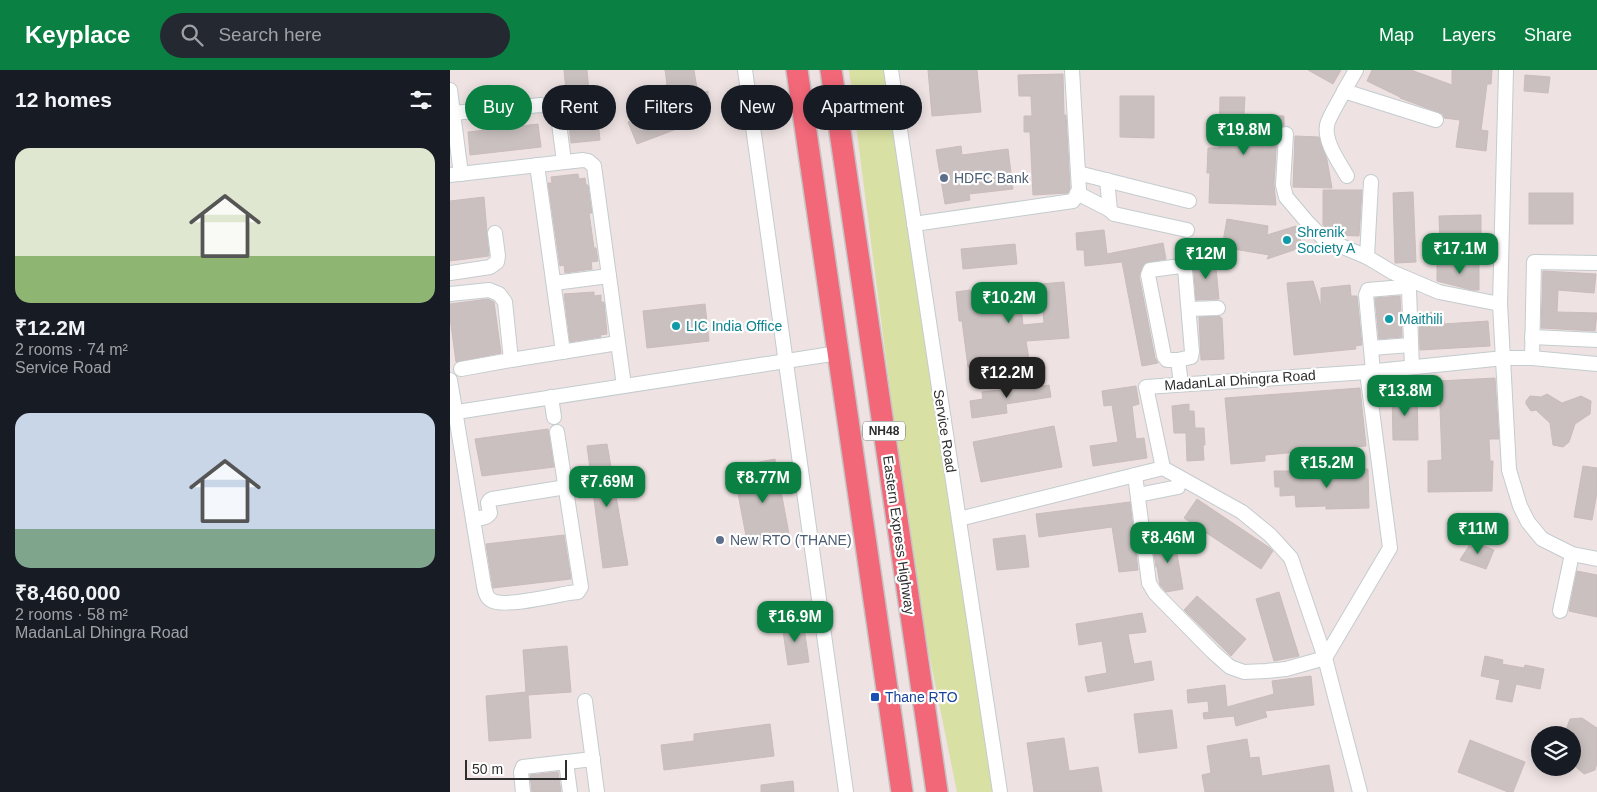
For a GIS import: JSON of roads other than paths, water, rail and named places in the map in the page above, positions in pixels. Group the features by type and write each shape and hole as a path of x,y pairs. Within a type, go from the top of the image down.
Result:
{"highway":[{"name":"NH48","path":"797,70 902,792"},
{"name":"Eastern Express Highway","path":"831,70 937,792"}],"street":[{"path":"745,70 846,792"},
{"name":"Service Road","path":"892,70 1000,792"},
{"path":"914,224 1073,201 1079,190 1072,70"},
{"path":"1347,176 1327,134 1327,124 1356,70"},
{"path":"1506,70 1500,304 1509,470 1520,506 1528,522 1542,539 1572,554 1597,559"},
{"path":"450,90 453,112 455,174 583,160 588,161 594,166 624,386"},
{"path":"1344,90 1436,120"},
{"path":"453,112 541,106 555,108 558,115 564,162"},
{"path":"1286,134 1283,185 1286,197 1324,239 1367,257 1392,272 1439,292 1500,304"},
{"path":"537,165 564,352"},
{"path":"1078,173 1189,201"},
{"path":"1107,180 1110,210"},
{"path":"1367,257 1371,182"},
{"path":"1078,192 1114,214 1187,230"},
{"path":"450,273 490,267 497,262 496,233"},
{"path":"1532,358 1534,262 1597,263"},
{"path":"1181,266 1185,269 1192,352 1191,357 1178,360 1167,360 1164,356 1148,275 1150,270 1181,266"},
{"path":"554,283 609,276"},
{"path":"1135,475 1149,582 1155,593 1213,652 1230,667 1244,672 1286,669 1325,658 1390,548 1370,372 1371,348 1366,295 1368,290 1404,287 1409,290 1412,368"},
{"path":"450,294 489,290 499,294 505,302 511,360"},
{"path":"1189,309 1218,308"},
{"path":"1532,337 1597,340"},
{"path":"461,369 618,344"},
{"path":"1371,348 1411,345"},
{"path":"453,412 838,353"},
{"name":"MadanLal Dhingra Road","path":"1163,468 1146,387 1370,372 1504,358 1532,358 1597,364"},
{"path":"1178,360 1181,384"},
{"path":"450,380 453,412 484,586 487,596 492,601 504,603 578,592 581,587 558,432"},
{"path":"550,397 554,417"},
{"path":"959,519 1163,468 1242,512 1270,534 1291,558 1325,658 1360,792"},
{"path":"473,519 488,516 490,513 488,503 492,499 566,487"},
{"path":"1138,495 1178,487"},
{"path":"1560,611 1572,554"},
{"path":"585,701 597,792"},
{"path":"523,792 521,772 523,768 593,759"},
{"path":"566,762 570,792"}],"place":[{"name":"HDFC Bank","path":"944,178"},
{"name":"Shrenik Society A","path":"1287,240"},
{"name":"Maithili","path":"1389,319"},
{"name":"LIC India Office","path":"676,326"},
{"name":"New RTO (THANE)","path":"720,540"},
{"name":"Thane RTO","path":"875,697"}]}
